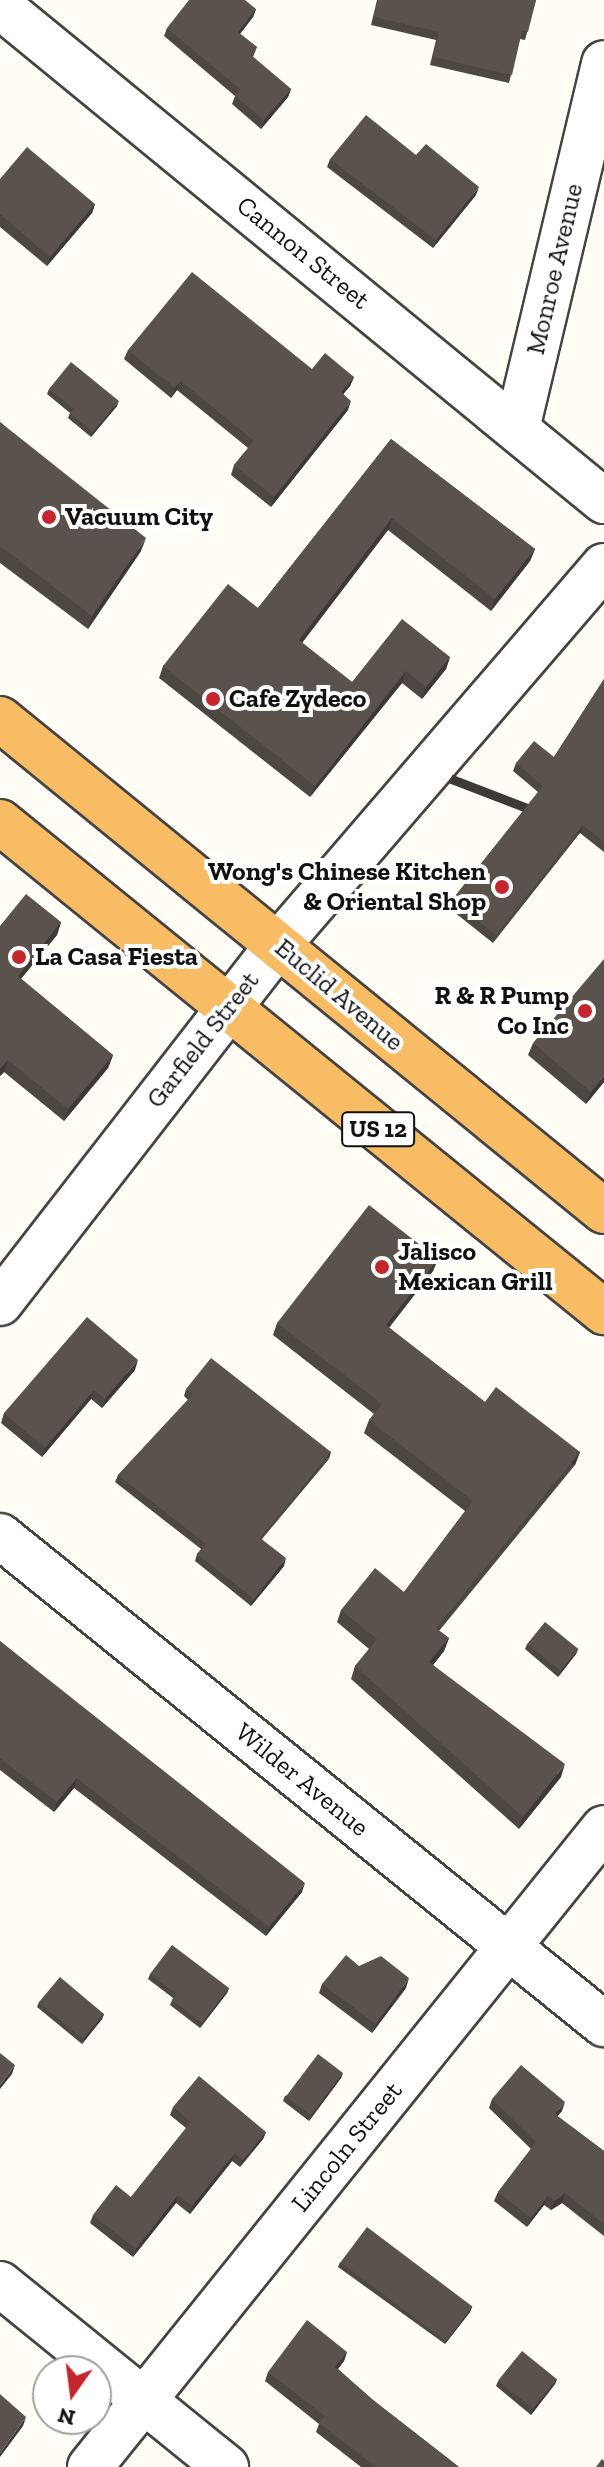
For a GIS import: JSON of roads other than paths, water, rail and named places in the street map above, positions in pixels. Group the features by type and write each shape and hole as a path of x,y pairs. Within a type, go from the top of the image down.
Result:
{"highway":[{"name":"Euclid Avenue","path":"0,719 604,1211"},
{"name":"US 12","path":"0,822 604,1312"}],"street":[{"name":"Cannon Street","path":"5,19 604,501"},
{"name":"Monroe Avenue","path":"517,429 604,63"},
{"name":"Garfield Street","path":"0,1303 278,945 604,566"},
{"name":"Wilder Avenue","path":"0,1536 604,2024"},
{"name":"Lincoln Street","path":"90,2467 604,1828"},
{"path":"0,2284 226,2467"}],"place":[{"name":"Vacuum City","path":"49,517"},
{"name":"Cafe Zydeco","path":"213,699"},
{"name":"Wong's Chinese Kitchen & Oriental Shop","path":"502,887"},
{"name":"La Casa Fiesta","path":"19,957"},
{"name":"R & R Pump Co Inc","path":"585,1011"},
{"name":"Jalisco Mexican Grill","path":"382,1267"}]}
